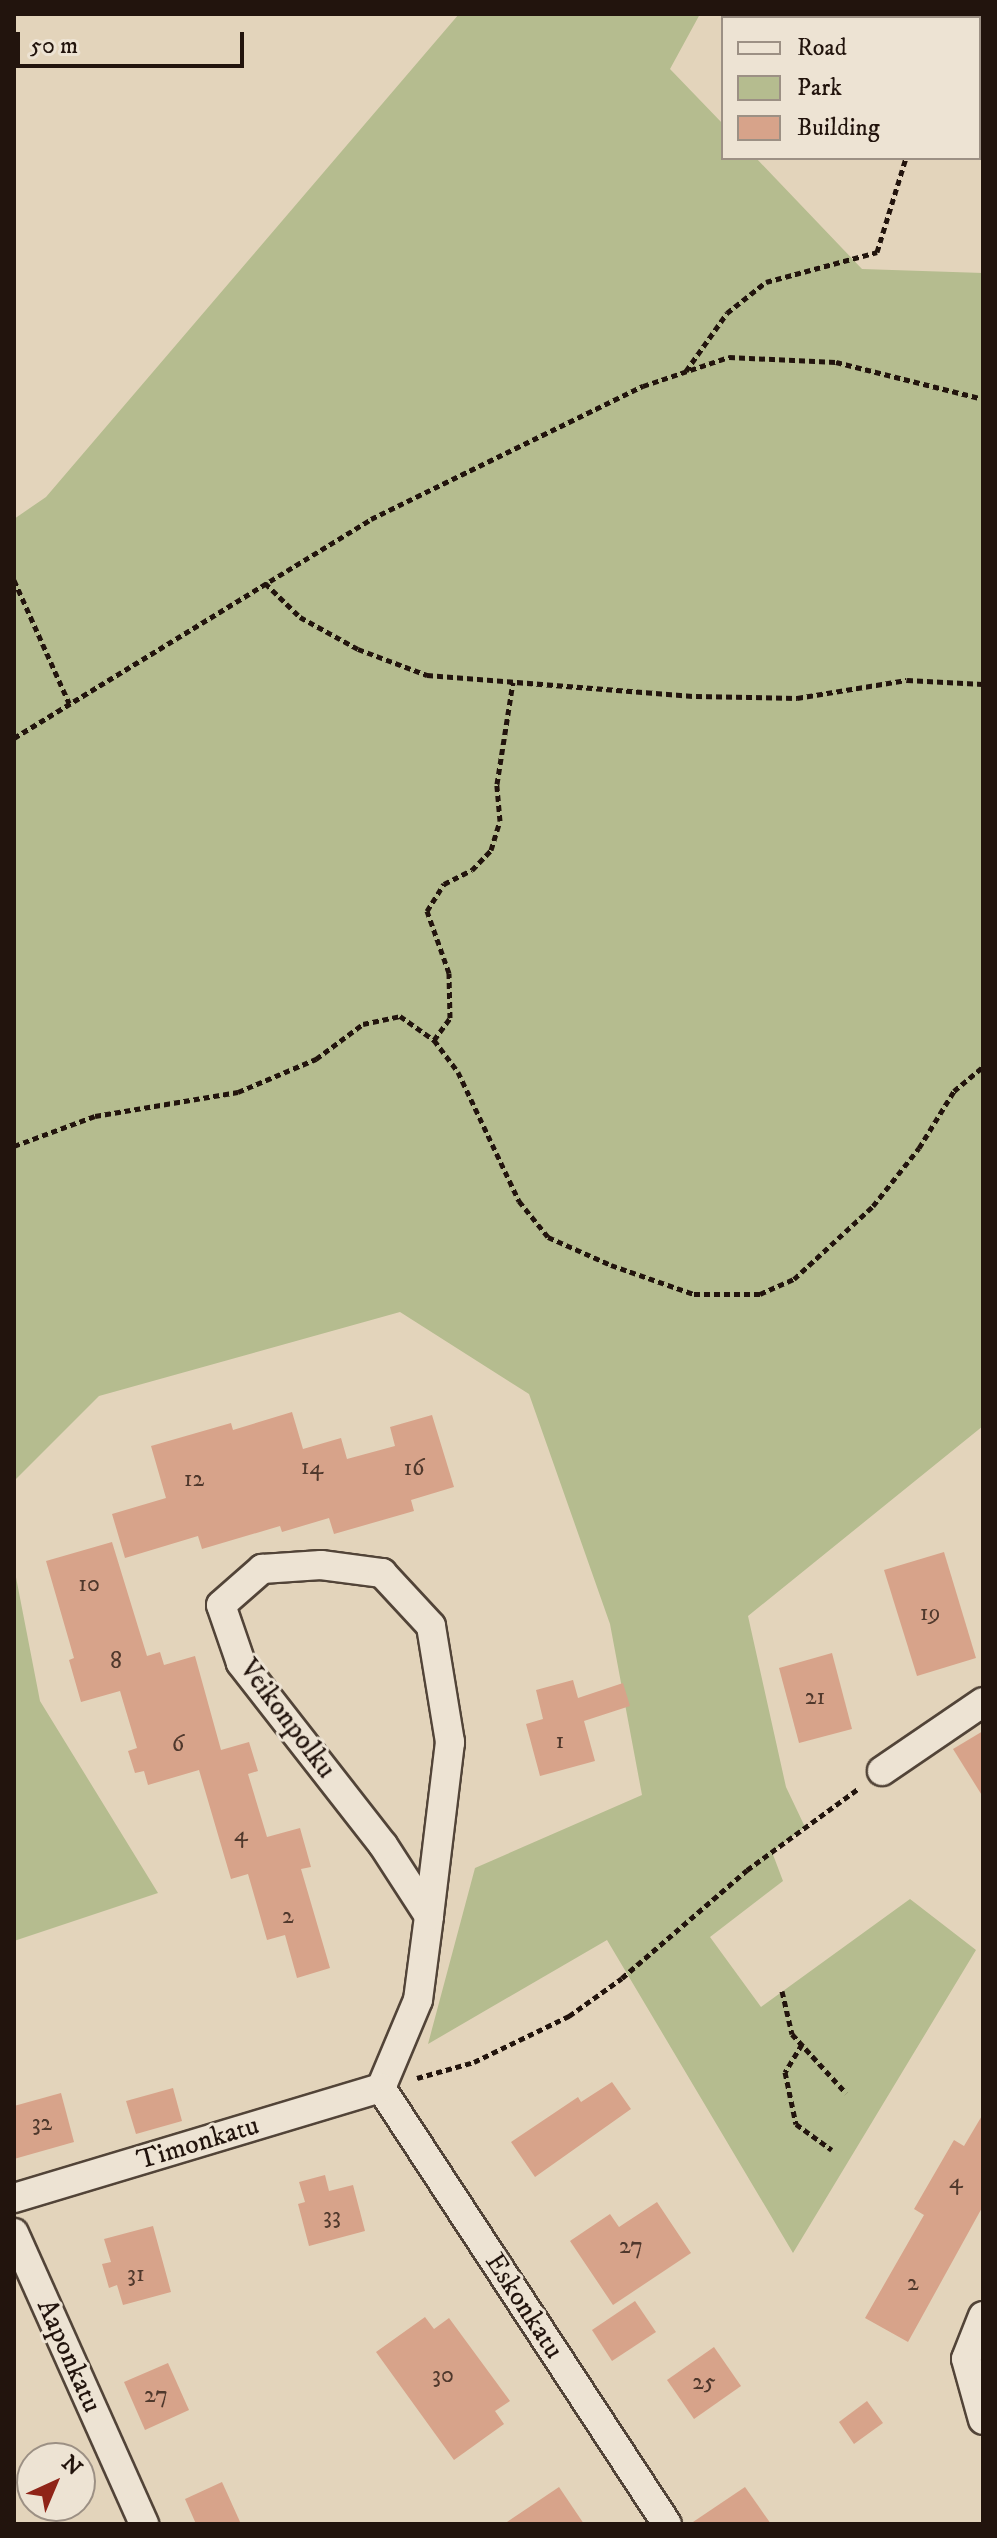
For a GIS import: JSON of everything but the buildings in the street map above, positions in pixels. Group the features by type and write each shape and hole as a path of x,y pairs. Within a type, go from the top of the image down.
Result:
{"street":[{"name":"Veikonpolku","path":"381,2088 418,2000 429,1916 450,1742 431,1626 382,1573 321,1565 262,1569 221,1605 241,1663 383,1845 429,1916"},
{"path":"882,1771 983,1702"},
{"name":"Timonkatu","path":"14,2198 381,2088"},
{"name":"Eskonkatu","path":"381,2088 667,2524"},
{"name":"Aaponkatu","path":"14,2233 144,2524"},
{"path":"983,2316 966,2359 983,2420"}],"path":[{"path":"686,372 727,313 766,282 877,252 905,160"},
{"path":"14,738 371,519 643,386 729,357 836,362 983,399"},
{"path":"14,580 69,703"},
{"path":"265,583 300,617 358,649 427,675 696,696 797,698 907,680 983,684"},
{"path":"434,1040 450,1018 449,973 427,911 444,884 472,870 491,850 500,821 497,784 513,682"},
{"path":"14,1146 95,1116 238,1092 316,1059 363,1024 400,1016 434,1040 458,1072 519,1201 548,1237 611,1265 694,1294 760,1294 794,1279 873,1206 919,1148 954,1091 983,1067"},
{"path":"381,2088 474,2062 569,2016 622,1978 747,1870 882,1771"},
{"path":"782,1991 792,2034 846,2093"},
{"path":"802,2044 785,2072 796,2124 832,2150"}],"green space":[{"path":"459,14 700,14 670,69 721,122 721,160 758,160 862,269 983,273 983,1426 748,1616 786,1787 805,1827 772,1852 783,1881 710,1937 761,2007 910,1899 976,1950 793,2253 607,1940 428,2044 475,1868 642,1795 610,1624 529,1394 400,1312 99,1396 14,1481 14,519 46,497"},
{"path":"14,1567 40,1701 158,1893 14,1941"}]}
